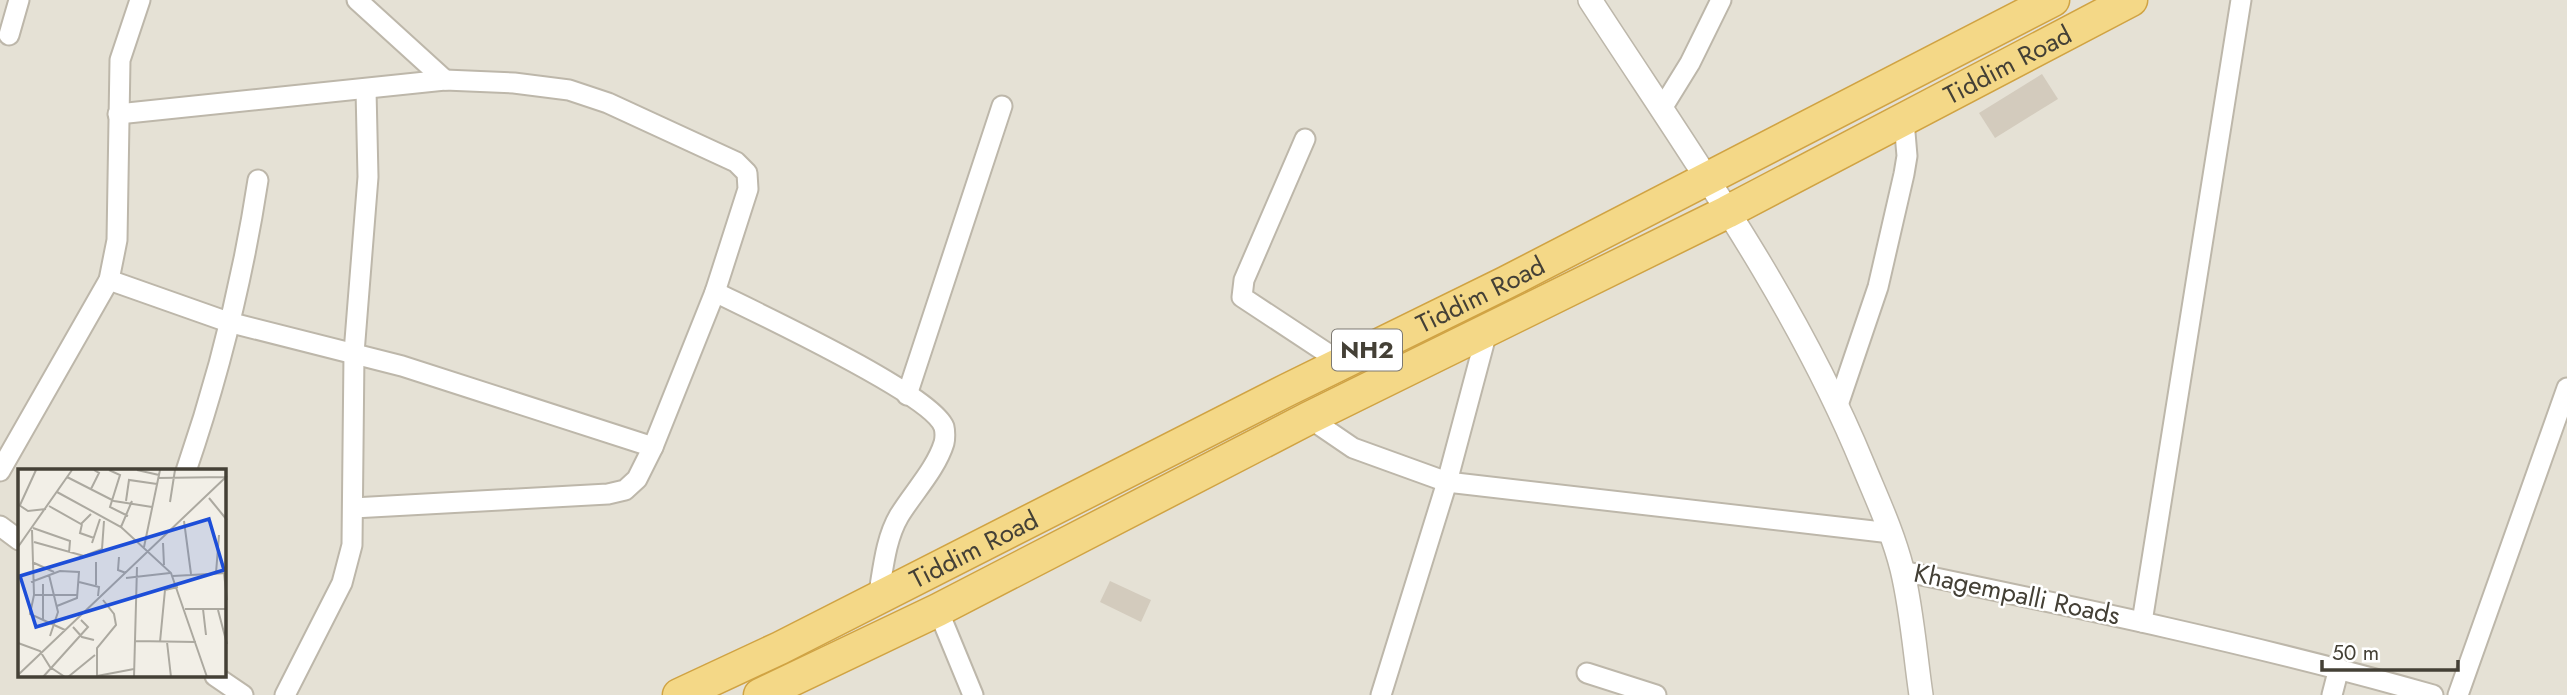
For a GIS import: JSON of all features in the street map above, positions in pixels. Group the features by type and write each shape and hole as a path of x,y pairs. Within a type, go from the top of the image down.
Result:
{"highway":[{"name":"Tiddim Road","path":"679,695 878,598 1707,179 2053,0"},
{"name":"Tiddim Road","path":"760,695 939,610 1309,418 1727,212 2131,0"}],"street":[{"path":"9,35 19,0"},
{"path":"0,471 109,280 118,217 120,60 140,0"},
{"path":"357,0 445,80"},
{"name":"Khagempalli Roads","path":"1590,0 1707,179 1811,350 1838,405 1891,533 1902,571 2142,622 2339,668 2433,695"},
{"path":"1661,110 1690,63 1721,0"},
{"path":"2142,622 2241,0"},
{"path":"118,114 445,80 514,83 569,90 608,103 736,162 747,173 748,188 715,292 653,447 637,479 625,490 608,494 353,508"},
{"path":"285,695 342,583 352,544 354,353 368,177 366,90"},
{"path":"907,395 1002,106"},
{"path":"1838,405 1878,287 1902,187 1907,156 1904,121"},
{"path":"1305,139 1241,293 1252,307 1342,363"},
{"path":"187,469 228,322 258,180"},
{"path":"109,280 228,322 354,353 653,447"},
{"path":"715,292 811,340 907,395 936,416 944,427 944,441 891,532 878,598"},
{"path":"1381,695 1447,482 1488,328"},
{"path":"2458,695 2567,388"},
{"path":"1309,418 1353,448 1447,482 1891,533"},
{"path":"0,527 18,539"},
{"path":"1902,571 1921,695"},
{"path":"939,610 973,695"},
{"path":"2332,695 2339,668"},
{"path":"1587,673 1656,695"},
{"path":"218,678 243,695"}],"shaded area":[{"path":"0,0 2567,0 2567,695 0,695"}],"building":[{"path":"2042,74 2058,99 1995,138 1979,113"},
{"path":"1110,581 1151,600 1141,622 1100,602"}]}
